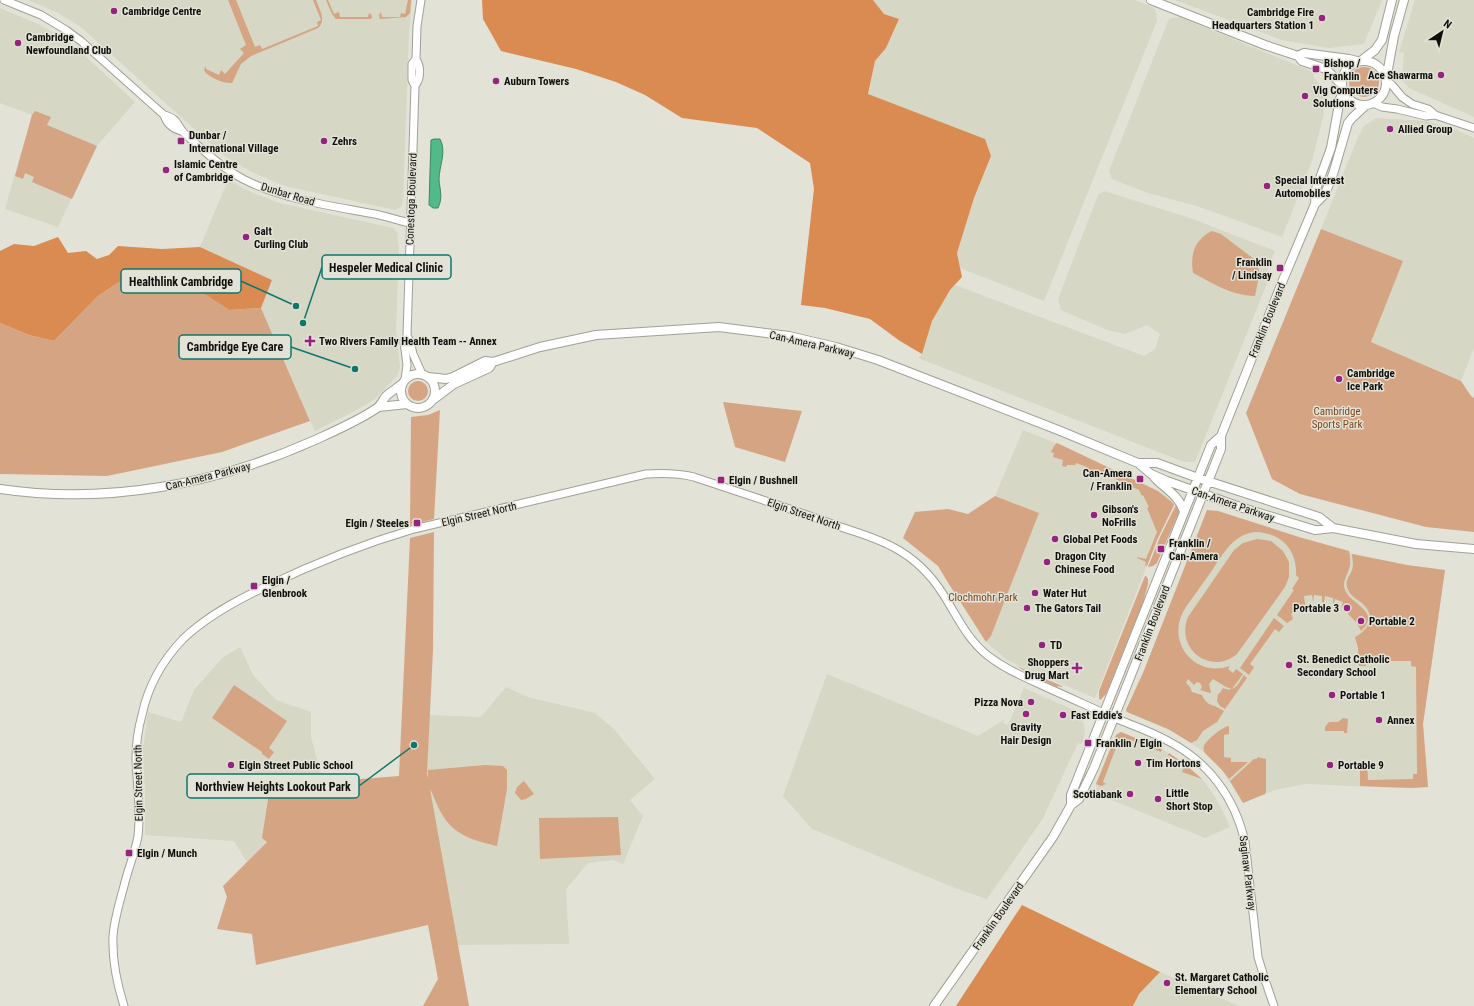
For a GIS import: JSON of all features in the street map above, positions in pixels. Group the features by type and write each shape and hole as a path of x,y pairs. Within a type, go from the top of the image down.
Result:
{"main road":[{"path":"1151,0 1265,45 1298,56 1302,61 1326,69 1343,88 1347,97 1352,102 1359,105 1370,104 1381,98 1386,90 1386,79 1394,36 1404,0"},
{"path":"1343,88 1342,78 1345,70 1350,65 1360,61 1375,50 1382,40 1392,0"},
{"path":"1298,56 1304,53 1360,61 1370,61 1377,64 1382,70 1386,79"},
{"name":"Franklin Boulevard","path":"934,1006 1050,841 1071,805 1079,799 1094,768 1221,449 1221,436 1315,204 1316,189 1331,148 1343,88"},
{"name":"Franklin Boulevard","path":"1315,204 1325,194 1333,174 1348,123 1370,104"},
{"name":"Can-Amera Parkway","path":"425,376 446,379 485,361 494,362 540,347 596,335 719,327 789,336 836,347 878,360 1029,418 1138,463 1152,474 1250,510 1315,530 1333,528 1416,544 1474,549"},
{"name":"Can-Amera Parkway","path":"434,399 454,384 489,368 494,362"},
{"path":"410,376 425,376 435,387 434,399 429,405 423,408 416,408 407,404 402,396 401,388 404,381 410,376"},
{"name":"Can-Amera Parkway","path":"0,489 47,493 96,494 170,486 209,478 257,464 294,450 358,421 379,407 385,397 404,381"},
{"name":"Can-Amera Parkway","path":"379,407 407,404"},
{"name":"Franklin Boulevard","path":"1071,805 1071,795 1211,445 1221,436"},
{"name":"Can-Amera Parkway","path":"1138,463 1157,463 1320,518 1333,528"},
{"path":"1152,474 1163,487 1177,498 1181,503 1184,512"}],"street":[{"name":"Dunbar Road","path":"4,0 41,15 66,30 93,51 164,115 166,122 175,130 182,131 208,155 228,170 259,186 295,198 372,213 410,223"},
{"name":"Conestoga Boulevard","path":"404,381 407,365 404,342 407,336 416,86 412,80 412,64 416,59 417,26 421,0"},
{"path":"1386,79 1407,101 1428,109 1435,115 1474,128"},
{"path":"1370,104 1426,116 1435,115"},
{"name":"Conestoga Boulevard","path":"407,336 410,341 413,354 425,376"},
{"name":"Elgin Street North","path":"124,1006 117,986 113,935 124,885 137,837 139,806 136,758 137,738 142,714 156,677 167,658 184,639 204,622 227,607 297,571 339,553 414,529 646,474 685,474 874,538 894,548 916,562 931,578 969,636 989,656 1004,668 1104,714"},
{"name":"Saginaw Parkway","path":"1104,714 1164,738 1190,754 1208,770 1228,798 1237,815 1245,842 1258,957 1274,1006"}],"shaded area":[{"path":"28,0 412,0 409,33 403,202 401,206 396,210 289,187 248,170 223,155 81,27 58,13"},
{"path":"482,0 873,0 884,14 899,19 886,48 875,61 868,94 985,139 991,156 974,198 957,253 962,277 950,290 932,321 922,354 900,341 870,319 825,308 801,305 814,189 810,163 757,128 682,118 645,95 616,82 576,69 501,51 483,19"},
{"path":"873,0 1135,0 1154,8 1156,11 1157,21 1044,301 960,268 957,253 974,198 991,157 868,95 875,61 886,48 899,19 884,14"},
{"path":"1175,0 1382,0 1364,44 1329,48 1282,40"},
{"path":"1415,0 1474,0 1474,117 1409,88 1402,80 1404,53 1399,52"},
{"path":"0,8 38,24 67,41 135,102 95,148 58,227 5,209 32,115 0,103"},
{"path":"1180,17 1315,73 1313,76 1324,90 1324,113 1312,161 1282,237 1197,206 1148,193 1112,179 1109,171 1168,21 1171,18"},
{"path":"1376,118 1427,121 1457,130 1474,138 1474,348 1461,381 1371,342 1402,261 1321,229 1358,137 1364,126"},
{"path":"440,139 443,149 439,175 441,197 438,208 433,208 429,205 431,140"},
{"path":"228,180 253,193 280,203 393,228 399,234 397,235 399,249 396,329 400,368 397,376 375,399 357,410 315,431 261,308 272,280 200,247"},
{"path":"1104,191 1190,218 1275,251 1264,279 1268,281 1195,462 1184,462 918,358 922,354 932,321 950,290 955,285 1144,356 1155,349 1160,334 1147,325 1125,334 1107,330 1061,310 1058,299 1098,195"},
{"path":"58,237 68,253 86,251 97,259 109,255 118,246 162,249 200,247 272,280 261,308 229,310 206,295 159,280 119,282 98,296 54,341 29,335 0,323 0,251 14,244 34,246"},
{"path":"1023,430 1068,448 1158,491 1171,500 1174,505 1157,540 1095,698 1017,665 1006,659 986,642 991,636 1039,513 995,496"},
{"name":"St. Benedict Catholic Secondary School","path":"1250,525 1350,553 1407,565 1445,570 1423,724 1428,787 1395,788 1305,784 1275,790 1243,803 1222,770 1204,752 1180,735 1127,712 1126,710 1145,668 1192,552"},
{"name":"Elgin Street Public School","path":"240,647 253,675 276,700 311,712 311,737 323,782 247,862 234,841 145,835 143,749 148,712 181,722 194,690 222,658"},
{"path":"827,674 978,736 1005,719 1003,723 1008,725 1024,688 1078,712 1084,724 1085,731 1082,744 1078,743 1042,820 987,899 955,888 812,829 783,796"},
{"path":"506,687 528,697 595,713 614,729 655,779 630,800 643,816 623,864 613,860 588,863 566,889 569,944 457,945 427,774 429,715 481,717"},
{"path":"1121,732 1162,749 1185,764 1202,779 1212,792 1230,827 1205,838 1097,794 1096,784 1116,735"},
{"path":"1022,905 1160,972 1139,994 1133,1006 956,1006"},
{"name":"St. Margaret Catholic Elementary School","path":"1160,972 1239,1006 1133,1006 1139,994"}],"green space":[{"path":"228,0 236,0 255,47 260,45 262,49 318,26 317,22 321,20 313,0 316,0 322,14 322,22 318,28 251,56 241,64 232,83 216,80 206,73 204,70 206,66 206,69 219,75 221,70 225,74 244,53 240,49 246,45"},
{"path":"326,0 328,0 334,14 339,12 340,17 368,17 369,13 372,17 371,19 336,19 332,14"},
{"path":"408,0 411,0 410,13 406,17 380,19 379,15 381,12 382,17 400,17 401,13 405,14"},
{"path":"1364,67 1370,68 1378,76 1378,88 1370,96 1364,97 1358,96 1350,88 1349,82 1350,76 1358,68"},
{"path":"35,111 51,117 47,125 97,146 72,199 32,182 34,177 25,173 23,179 15,176 32,115"},
{"name":"Cambridge Sports Park","path":"1321,229 1403,261 1371,342 1461,381 1474,398 1474,532 1426,527 1300,494 1272,479 1246,413"},
{"path":"1212,231 1221,234 1258,262 1259,276 1255,296 1238,294 1215,285 1193,273 1192,260 1194,250 1198,242"},
{"path":"159,280 206,295 229,310 261,308 310,421 222,452 107,476 0,474 0,323 29,335 54,341 98,296 119,282"},
{"path":"418,381 425,384 428,391 425,398 418,401 411,398 408,391 411,384"},
{"path":"723,402 802,411 785,462 735,447"},
{"path":"440,410 434,519 410,525 411,417 428,415"},
{"path":"1057,443 1158,491 1173,503 1174,505 1157,540 1147,566 1145,565 1146,562 1137,557 1146,559 1157,532 1147,508 1149,507 1143,495 1142,496 1139,490 1111,477 1107,477 1108,475 1098,471 1097,473 1086,469 1087,467 1076,463 1075,465 1067,465 1066,467 1062,466 1063,460 1053,457 1054,453 1051,452"},
{"name":"Clochmohr Park","path":"995,496 1039,513 991,636 986,642 938,566 903,538 915,512 948,509 968,514"},
{"path":"1177,503 1179,512 1157,563 1148,567 1160,537"},
{"path":"1207,510 1218,511 1299,537 1349,551 1350,565 1344,582 1344,587 1348,595 1367,613 1368,618 1367,624 1361,631 1357,623 1348,614 1352,607 1345,603 1341,608 1343,602 1335,599 1333,605 1333,598 1325,596 1324,603 1322,602 1322,596 1314,595 1313,602 1312,595 1304,596 1305,604 1316,607 1294,612 1291,614 1293,619 1287,623 1277,615 1294,590 1292,589 1299,578 1296,575 1295,560 1291,551 1281,540 1264,533 1250,533 1236,540 1220,558 1186,607 1180,619 1178,632 1180,643 1186,653 1194,661 1204,667 1217,669 1230,666 1228,669 1233,673 1236,669 1243,674 1232,689 1213,679 1209,684 1210,693 1200,690 1202,687 1200,683 1197,682 1194,685 1188,679 1186,683 1192,692 1202,695 1206,702 1224,711 1217,722 1203,731 1197,740 1191,743 1168,729 1127,712 1126,710 1143,673"},
{"path":"434,532 433,650 427,774 428,778 428,770 485,765 503,766 507,770 507,789 497,846 465,836 452,827 442,814 430,789 469,1006 423,1006 438,979 428,925 256,965 252,934 217,929 227,897 223,886 267,842 262,838 272,774 294,782 311,794 323,782 399,776 410,538"},
{"path":"1257,539 1271,541 1283,551 1289,562 1289,577 1285,587 1237,654 1227,660 1217,662 1198,656 1191,649 1187,639 1185,629 1188,617 1234,550 1243,543"},
{"path":"1352,554 1407,565 1445,570 1423,724 1428,787 1412,788 1360,786 1360,763 1367,763 1368,780 1413,779 1413,774 1417,774 1416,667 1411,666 1411,661 1366,661 1366,666 1359,666 1358,648 1355,637 1364,631 1370,619 1368,610 1352,595 1347,587 1347,580 1353,568"},
{"path":"1146,576 1148,579 1148,584 1143,603 1106,694 1100,700 1099,691"},
{"path":"1274,618 1284,626 1279,632 1275,629 1250,664 1254,667 1249,675 1240,668"},
{"path":"1017,666 1062,687 1057,687 1034,677"},
{"path":"1244,675 1247,678 1225,709 1220,706 1217,701 1218,694 1223,688 1230,689 1236,687"},
{"path":"234,685 287,721 269,748 274,752 269,759 262,754 262,752 212,718"},
{"path":"1343,718 1348,719 1347,733 1344,733 1344,731 1325,731 1325,727 1329,722 1338,722"},
{"path":"1229,726 1229,734 1224,735 1224,757 1231,758 1231,762 1248,762 1229,779 1204,752 1204,746 1216,733"},
{"path":"1121,732 1162,749 1161,752 1131,740 1121,741 1117,745 1103,782 1106,784 1101,786 1096,784 1116,735"},
{"path":"1169,753 1185,764 1202,779 1182,772 1184,767 1174,763 1175,759 1168,755"},
{"path":"1257,757 1266,759 1266,792 1265,794 1243,803 1230,781 1254,759 1257,759"},
{"path":"524,781 534,794 521,800 515,793 517,787"},
{"path":"618,817 621,855 540,859 539,818"}],"place":[{"name":"Cambridge Centre","path":"114,11"},
{"name":"Cambridge Fire Headquarters Station 1","path":"1322,18"},
{"name":"Cambridge Newfoundland Club","path":"18,43"},
{"name":"Bishop / Franklin","path":"1316,69"},
{"name":"Ace Shawarma","path":"1441,75"},
{"name":"Auburn Towers","path":"496,81"},
{"name":"Vig Computers Solutions","path":"1305,96"},
{"name":"Allied Group","path":"1390,129"},
{"name":"Dunbar / International Village","path":"181,141"},
{"name":"Zehrs","path":"324,141"},
{"name":"Islamic Centre of Cambridge","path":"166,170"},
{"name":"Special Interest Automobiles","path":"1267,186"},
{"name":"Galt Curling Club","path":"246,237"},
{"name":"Franklin / Lindsay","path":"1280,268"},
{"name":"Healthlink Cambridge","path":"296,306"},
{"name":"Hespeler Medical Clinic","path":"303,323"},
{"name":"Two Rivers Family Health Team -- Annex","path":"310,341"},
{"name":"Cambridge Eye Care","path":"355,369"},
{"name":"Cambridge Ice Park","path":"1339,379"},
{"name":"Can-Amera / Franklin","path":"1140,479"},
{"name":"Elgin / Bushnell","path":"721,480"},
{"name":"Gibson's NoFrills","path":"1094,515"},
{"name":"Elgin / Steeles","path":"417,523"},
{"name":"Global Pet Foods","path":"1055,539"},
{"name":"Franklin / Can-Amera","path":"1161,549"},
{"name":"Dragon City Chinese Food","path":"1047,562"},
{"name":"Elgin / Glenbrook","path":"254,586"},
{"name":"Water Hut","path":"1035,593"},
{"name":"The Gators Tail","path":"1027,608"},
{"name":"Portable 3","path":"1347,608"},
{"name":"Portable 2","path":"1361,621"},
{"name":"TD","path":"1042,645"},
{"name":"St. Benedict Catholic Secondary School","path":"1289,665"},
{"name":"Shoppers Drug Mart","path":"1077,668"},
{"name":"Portable 1","path":"1332,695"},
{"name":"Pizza Nova","path":"1031,702"},
{"name":"Gravity Hair Design","path":"1026,714"},
{"name":"Fast Eddie's","path":"1063,715"},
{"name":"Annex","path":"1379,720"},
{"name":"Franklin / Elgin","path":"1088,743"},
{"name":"Northview Heights Lookout Park","path":"414,745"},
{"name":"Tim Hortons","path":"1138,763"},
{"name":"Elgin Street Public School","path":"231,765"},
{"name":"Portable 9","path":"1330,765"},
{"name":"Scotiabank","path":"1130,794"},
{"name":"Little Short Stop","path":"1158,799"},
{"name":"Elgin / Munch","path":"129,853"},
{"name":"St. Margaret Catholic Elementary School","path":"1167,983"}]}
